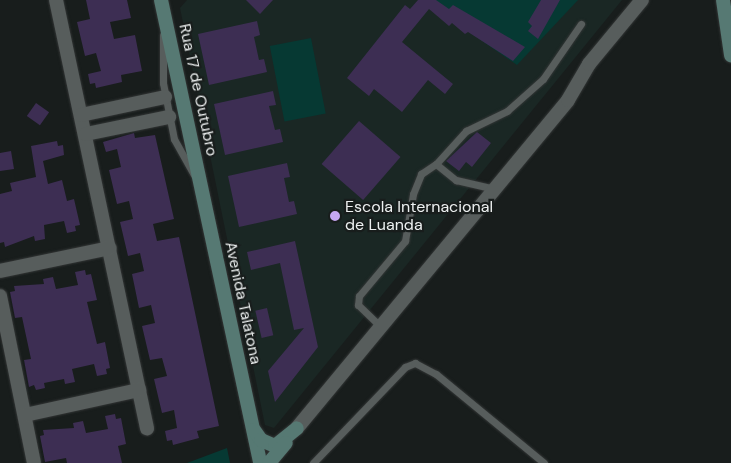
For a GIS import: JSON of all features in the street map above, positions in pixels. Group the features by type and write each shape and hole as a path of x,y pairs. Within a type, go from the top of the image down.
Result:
{"main road":[{"path":"722,0 731,55"},
{"name":"Rua 17 de Outubro","path":"162,5 200,186"},
{"name":"Avenida Talatona","path":"200,186 252,428"},
{"path":"252,428 261,440 275,446 297,428"},
{"path":"252,428 260,463"},
{"path":"269,463 297,428"},
{"path":"278,463 297,428"}],"street":[{"path":"56,0 147,428"},
{"path":"297,428 495,189 642,0"},
{"path":"81,115 165,97"},
{"path":"86,134 170,117"},
{"path":"0,271 110,248"},
{"path":"0,296 34,463"},
{"path":"25,415 139,390"}],"lane":[{"path":"162,5 165,97 174,139 200,186"},
{"path":"381,328 358,305 358,296 405,241 416,184 421,174 436,164 466,131 507,111 543,78 581,24"},
{"path":"436,164 456,180 495,189"},
{"path":"313,463 405,367 415,362 436,374 544,463"}],"shaded area":[{"name":"Escola Internacional de Luanda","path":"187,0 622,0 274,428 265,425 180,8"}],"green space":[{"path":"423,0 578,0 517,65"},
{"path":"311,38 326,114 284,122 270,46"},
{"path":"227,448 230,463 187,463"}],"building":[{"path":"86,0 127,0 131,18 110,22 114,39 135,35 142,71 121,75 122,82 96,88 95,83 90,84 88,74 101,71 96,53 85,56 77,22 90,19"},
{"path":"246,0 273,0 260,14"},
{"path":"418,0 436,0 449,9 453,5 525,47 513,61 468,32 465,34 452,23 449,26 429,9 402,42 453,84 445,94 428,80 402,112 374,89 369,96 347,78 405,5 410,9"},
{"path":"541,0 560,0 538,39 528,31 532,26 528,22"},
{"path":"257,21 260,35 254,37 259,60 264,59 267,72 209,85 198,34"},
{"path":"273,91 276,105 269,106 275,130 280,129 283,142 225,155 214,104"},
{"path":"36,103 49,112 40,125 27,116"},
{"path":"359,121 401,157 363,200 322,164"},
{"path":"477,132 491,143 472,167 466,162 459,171 446,161"},
{"path":"134,133 135,138 155,135 174,219 153,224 157,241 179,237 219,426 197,431 199,438 173,445 172,440 167,441 165,431 177,428 174,410 162,413 154,379 167,376 162,358 150,360 142,326 155,323 151,305 139,308 132,274 144,271 140,253 128,256 120,222 133,219 129,201 117,204 109,170 121,167 117,149 106,152 103,142"},
{"path":"57,141 58,146 63,145 64,155 43,161 48,184 62,180 67,201 74,199 80,225 75,226 76,231 67,233 64,221 44,225 45,239 35,241 34,236 5,247 4,242 0,243 0,194 12,191 10,183 36,177 31,146"},
{"path":"11,151 14,169 0,171 0,153"},
{"path":"287,163 290,177 284,178 289,202 294,201 297,214 239,227 228,176"},
{"path":"295,241 318,347 275,402 268,371 304,328 294,330 280,263 251,270 247,252"},
{"path":"85,270 86,275 91,274 97,300 87,302 97,344 105,342 110,368 106,369 107,374 97,376 94,364 72,369 75,382 65,384 64,379 44,383 45,388 36,390 34,385 29,387 24,360 31,359 22,317 15,318 10,292 15,291 14,286 44,284 43,279 53,277 56,289 78,285 75,272"},
{"path":"267,308 273,335 262,338 255,311"},
{"path":"115,414 116,419 121,418 126,444 118,446 122,463 67,463 66,458 45,462 40,436 44,435 43,430 74,428 73,423 83,421 86,433 108,429 105,416"}],"place":[{"name":"Escola Internacional de Luanda","path":"335,216"}]}
